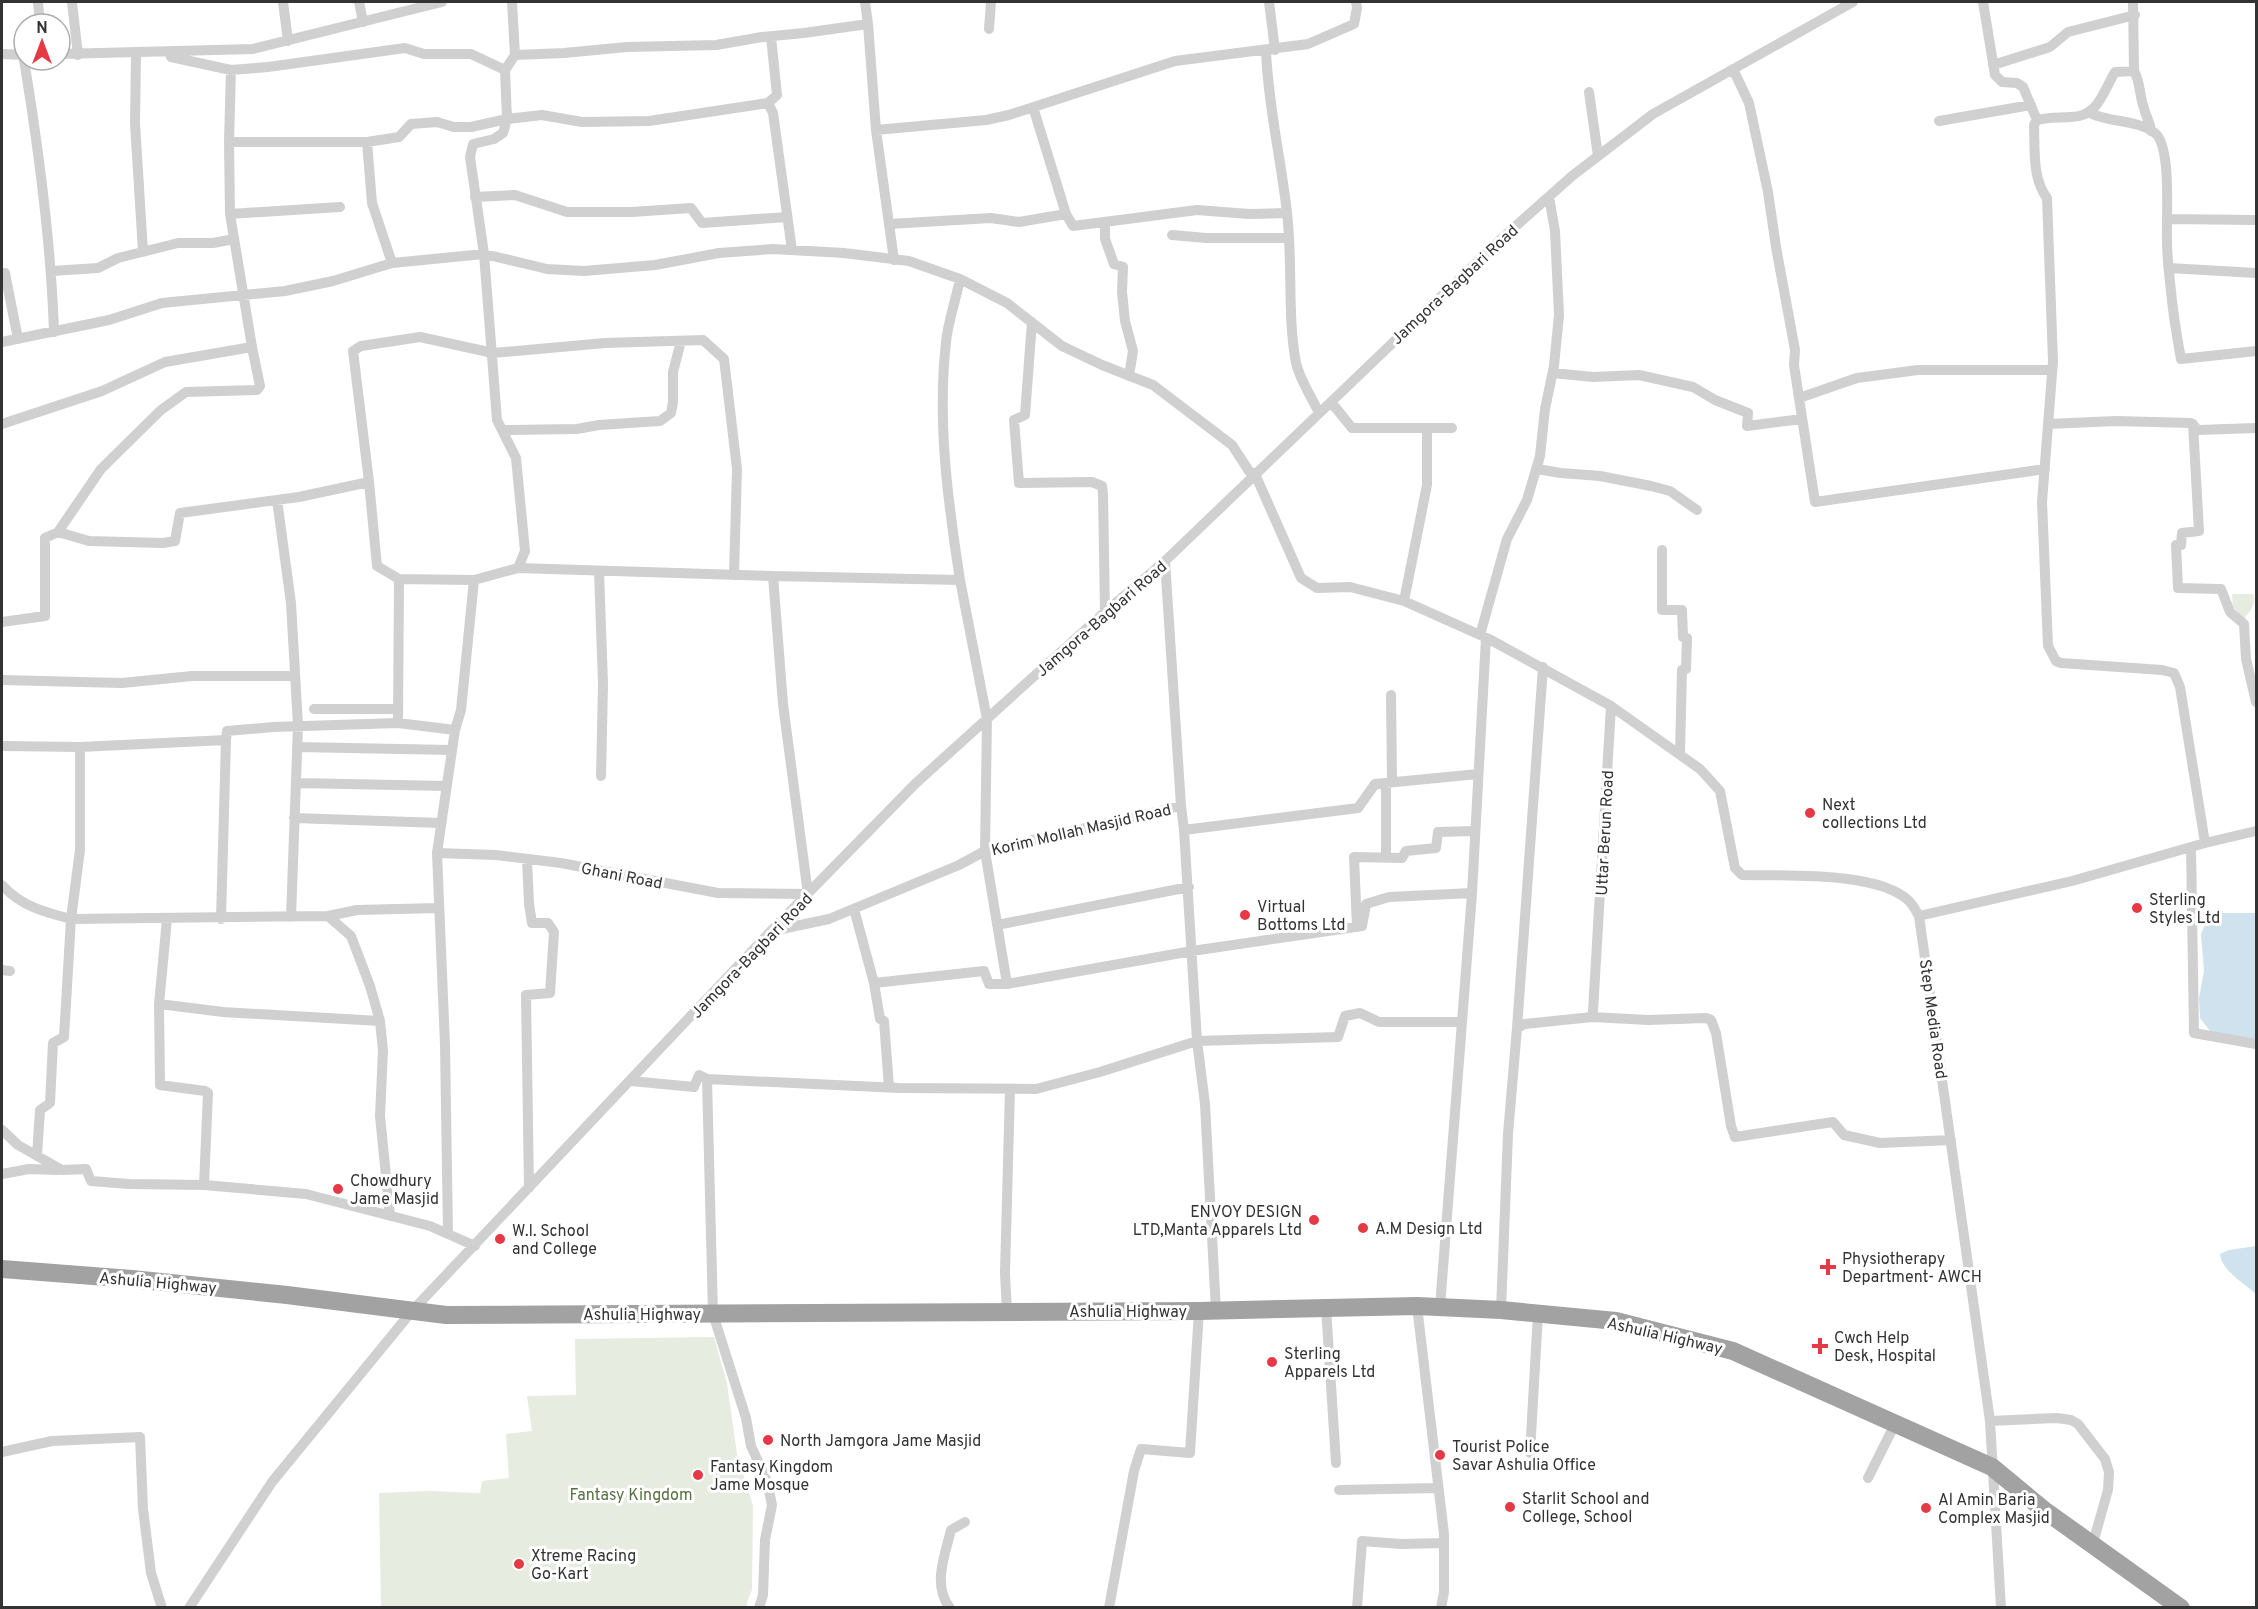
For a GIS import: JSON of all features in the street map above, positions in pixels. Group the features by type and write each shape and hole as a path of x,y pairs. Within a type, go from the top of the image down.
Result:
{"highway":[{"name":"Ashulia Highway","path":"2,1269 156,1281 446,1315 1207,1311 1417,1306 1501,1310 1616,1321 1733,1351 1992,1467 2044,1510 2181,1608"}],"street":[{"path":"72,2 78,55"},
{"path":"283,2 288,41"},
{"path":"359,2 363,22"},
{"path":"72,55 253,49 442,2"},
{"path":"512,2 515,55 504,70 507,119 503,133 494,139 473,144 470,157 484,254 497,420 516,458 525,551 518,568"},
{"path":"865,2 876,130 894,260"},
{"path":"989,29 991,2"},
{"path":"1269,2 1270,50 1267,75 1287,213 1297,366 1319,414"},
{"path":"876,130 986,120 1175,61 1308,44 1354,24 1356,2"},
{"name":"Jamgora-Bagbari Road","path":"189,1608 272,1482 412,1311 771,931 915,784 1105,612 1165,561 1499,241 1598,156 1653,114 1853,2"},
{"path":"1983,2 1995,75 2002,82 2017,83 2022,87 2037,120"},
{"path":"2133,2 2135,15 2134,71 2139,79 2144,109 2150,121 2151,131"},
{"path":"1993,64 2050,46 2068,32 2135,15"},
{"path":"515,55 627,47 716,45 868,24"},
{"path":"229,142 367,142 399,136 411,124 436,122 454,127 471,127 507,119 542,115 582,122 649,121 768,103 777,95 771,37"},
{"path":"156,53 231,70 405,48 424,54 471,54 504,70"},
{"path":"136,54 135,123 143,250"},
{"path":"1733,69 1749,103 1768,192 1793,340 1799,398 1815,502 2045,469"},
{"path":"2,622 45,616 45,538 58,532 101,469 161,410 186,393 257,390 260,386 230,214 231,70"},
{"path":"2134,71 2115,72 2090,113 2081,116 2049,117 2037,120 2034,125 2036,172 2043,192 2048,198 2052,370 2042,502 2048,646 2056,661 2061,663 2162,670 2174,674 2180,687 2205,843"},
{"path":"26,72 42,168 52,271 54,332"},
{"path":"1588,92 1598,156"},
{"path":"768,103 773,113 792,250"},
{"path":"1939,121 2031,105"},
{"path":"1033,107 1066,214 1073,226 1197,210 1249,214 1287,213"},
{"path":"2090,113 2151,131 2162,142 2168,196 2169,268 2181,359 2256,351"},
{"path":"367,142 372,203 392,263"},
{"path":"475,197 515,195 567,212 632,212 691,208 702,224 787,217"},
{"path":"1440,1307 1472,893 1483,636 1507,539 1527,500 1540,456 1545,409 1553,373 1559,315 1555,231 1549,197"},
{"path":"230,214 340,207"},
{"path":"889,224 990,219 1019,222 1066,214"},
{"path":"2168,219 2256,220"},
{"path":"1105,222 1105,239 1114,264 1123,267 1124,311 1133,351 1129,376"},
{"path":"1172,236 1289,238"},
{"path":"52,271 98,268 118,258 143,250 178,243 213,243 234,239"},
{"path":"2,342 109,320 162,303 285,291 392,263 484,254 547,269 584,271 655,265 719,253 773,249 909,261 960,279 1007,303 1062,346 1153,385 1232,445 1249,471 1255,474 1301,578 1317,588 1350,586 1404,601 1483,636 1611,706 1680,754 1700,769 1720,791 1735,868 1742,875 1862,880 1892,891 1908,900 1920,916 2073,882 2205,843 2256,831"},
{"path":"2169,268 2256,273"},
{"path":"2,273 5,273 18,339"},
{"path":"960,279 946,340 942,404 947,499 987,719 985,851 1007,984"},
{"path":"1032,322 1025,415 1014,420 1019,483 1092,482 1101,486 1105,612"},
{"path":"734,575 736,469 724,359 703,340 605,343 493,352 420,338 361,346 352,351 377,566 399,579 474,580 518,568 734,575 960,580"},
{"path":"502,430 577,429 598,424 660,421 671,413 674,402 674,372 681,341"},
{"path":"2,424 102,391 165,362 252,347"},
{"path":"1799,398 1857,378 1918,370 2052,370"},
{"path":"1553,373 1593,377 1639,375 1693,387 1715,400 1748,413 1747,426 1802,419"},
{"path":"1331,402 1352,428 1452,428"},
{"path":"2048,424 2116,421 2193,424 2198,430 2256,428"},
{"path":"2193,424 2199,531 2182,533 2181,545 2176,545 2178,588 2221,589 2230,612 2244,624 2246,659 2256,702"},
{"path":"1404,601 1427,485 1427,428"},
{"path":"1536,469 1600,476 1652,486 1670,491 1697,510"},
{"path":"58,532 89,541 163,543 175,541 180,513 277,500 369,482"},
{"path":"277,500 291,603 298,726 291,917"},
{"path":"1662,550 1662,610 1682,610 1683,637 1687,638 1686,669 1682,670 1680,754"},
{"path":"1165,561 1181,806"},
{"path":"599,571 603,684 601,776"},
{"path":"773,576 783,704 808,894"},
{"path":"398,723 399,579"},
{"path":"448,1234 445,1045 437,853 455,730 461,710 474,580"},
{"path":"1501,1310 1508,1134 1543,667"},
{"path":"2,680 122,683 192,676 295,676"},
{"path":"1386,858 1391,695"},
{"name":"Uttar Berun Road","path":"1592,1017 1611,706"},
{"path":"314,709 398,709"},
{"path":"221,919 227,731 398,723 455,730"},
{"path":"2,746 80,747 226,740"},
{"path":"37,1156 40,1110 50,1103 53,1043 64,1037 71,919 80,850 80,747"},
{"path":"297,747 452,750"},
{"path":"1389,782 1478,774"},
{"name":"Korim Mollah Masjid Road","path":"771,931 829,919 959,865 985,851 1181,806 1184,831 1358,808 1375,784 1389,782"},
{"path":"296,783 447,786"},
{"path":"294,818 441,823"},
{"path":"1109,1608 1134,1471 1142,1449 1190,1453 1207,1311 1205,1104 1197,1041 1184,831"},
{"path":"1357,927 1354,857 1402,858 1406,851 1436,848 1438,832 1475,831"},
{"path":"2191,847 2193,1033 2256,1044"},
{"name":"Ghani Road","path":"437,853 496,855 571,865 717,893 808,894"},
{"path":"527,860 532,922 548,923 554,933 550,993 526,995 530,1188"},
{"path":"2,885 11,896 36,910 71,919 328,916 357,910 439,908"},
{"path":"997,925 1189,887"},
{"path":"874,983 984,971 989,984 1007,984 1192,951 1362,926 1366,904 1389,897 1472,893"},
{"path":"854,909 874,983 880,1019 884,1021 889,1087"},
{"path":"328,916 351,936 370,986 380,1021 383,1051 380,1116 390,1216"},
{"name":"Step Media Road","path":"1920,916 1990,1422 2001,1608"},
{"path":"167,919 159,1004 160,1085 208,1093 204,1185"},
{"path":"159,1004 223,1012 380,1021"},
{"path":"631,1081 694,1087 699,1075 707,1079 889,1087 1036,1089 1100,1072 1197,1041 1338,1037 1345,1016 1360,1013 1379,1022 1462,1022"},
{"path":"1517,1028 1525,1024 1592,1017 1648,1020 1706,1018 1711,1020 1716,1033 1731,1126 1735,1137 1833,1122 1844,1135 1880,1143 1951,1140"},
{"path":"707,1079 713,1314 746,1418 751,1446 767,1481 772,1504 765,1540 763,1595 759,1608"},
{"path":"1007,1312 1005,1274 1010,1089"},
{"path":"2,1130 18,1145 62,1170"},
{"path":"2,1174 28,1169 86,1169 91,1181 204,1185 306,1194 430,1226 475,1246"},
{"path":"1417,1306 1444,1543 1444,1592 1441,1608"},
{"path":"1326,1307 1336,1463"},
{"path":"1530,1453 1538,1314"},
{"path":"1990,1422 2057,1418 2072,1420 2078,1424 2105,1459 2109,1472 2108,1490 2092,1543"},
{"path":"1868,1478 1895,1424"},
{"path":"2,1452 52,1441 140,1437 143,1509 147,1541 152,1573 162,1608"},
{"path":"1339,1490 1437,1488"},
{"path":"950,1608 942,1598 941,1568 951,1530 965,1522"},
{"path":"1357,1608 1362,1541 1401,1544 1444,1543"}],"green space":[{"path":"2232,594 2253,594 2251,610 2244,619 2233,607"},
{"name":"Fantasy Kingdom","path":"714,1337 727,1383 737,1454 753,1506 752,1590 747,1607 381,1607 379,1493 429,1491 480,1493 482,1481 509,1478 506,1434 532,1431 527,1396 576,1395 575,1339"}],"water":[{"path":"2222,913 2256,913 2256,1041 2210,1031 2200,1018 2199,998 2204,971 2201,934 2207,920"},
{"path":"2256,1246 2256,1294 2224,1266 2220,1254 2229,1250"}],"place":[{"name":"Next collections Ltd","path":"1810,813"},
{"name":"Sterling Styles Ltd","path":"2137,908"},
{"name":"Virtual Bottoms Ltd","path":"1245,915"},
{"name":"Chowdhury Jame Masjid","path":"338,1189"},
{"name":"ENVOY DESIGN LTD,Manta Apparels Ltd","path":"1314,1220"},
{"name":"A.M Design Ltd","path":"1363,1228"},
{"name":"W.I. School and College","path":"500,1239"},
{"name":"Physiotherapy Department- AWCH","path":"1828,1267"},
{"name":"Cwch Help Desk, Hospital","path":"1820,1346"},
{"name":"Sterling Apparels Ltd","path":"1272,1362"},
{"name":"North Jamgora Jame Masjid","path":"768,1440"},
{"name":"Tourist Police Savar Ashulia Office","path":"1440,1455"},
{"name":"Fantasy Kingdom Jame Mosque","path":"698,1475"},
{"name":"Starlit School and College, School","path":"1510,1507"},
{"name":"Al Amin Baria Complex Masjid","path":"1926,1508"},
{"name":"Xtreme Racing Go-Kart","path":"519,1564"}]}
